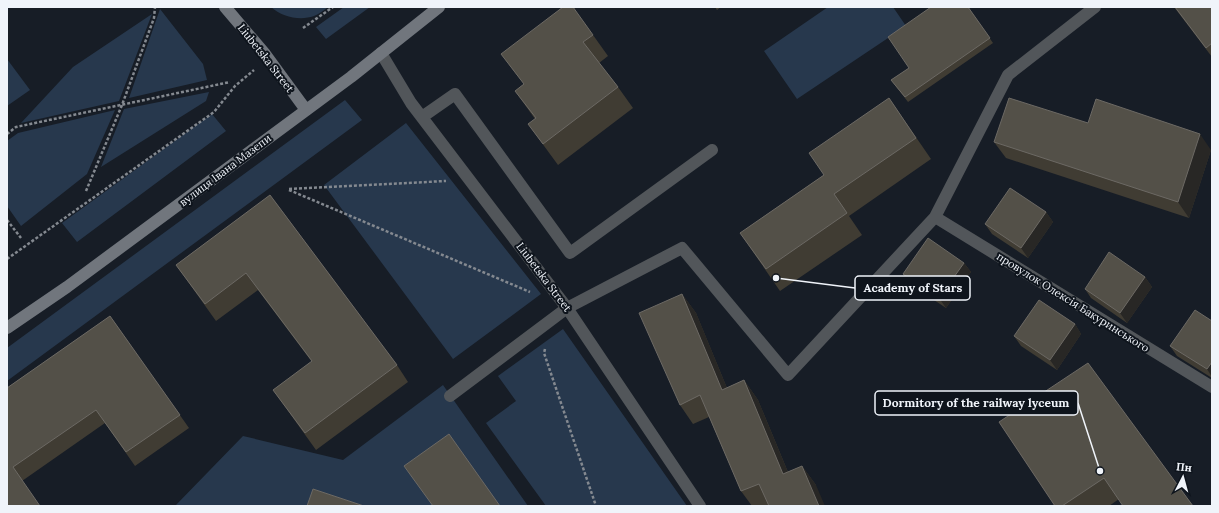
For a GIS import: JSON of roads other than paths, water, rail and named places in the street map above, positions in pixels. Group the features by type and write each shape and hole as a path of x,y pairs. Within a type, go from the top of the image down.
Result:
{"main road":[{"name":"Liubetska Street","path":"225,7 269,59 306,110"},
{"name":"вулиця Івана Мазепи","path":"7,328 67,287 306,110 382,53 439,7"}],"street":[{"path":"450,396 567,308 682,248 788,375 935,217 1008,75 1095,7"},
{"name":"Liubetska Street","path":"382,53 411,103 567,308 700,506"},
{"path":"422,117 455,94 570,253 712,150"},
{"name":"провулок Олексія Бакуринського","path":"935,217 1212,387"}],"place":[{"name":"Academy of Stars","path":"776,278"},
{"name":"Dormitory of the railway lyceum","path":"1100,471"}]}
